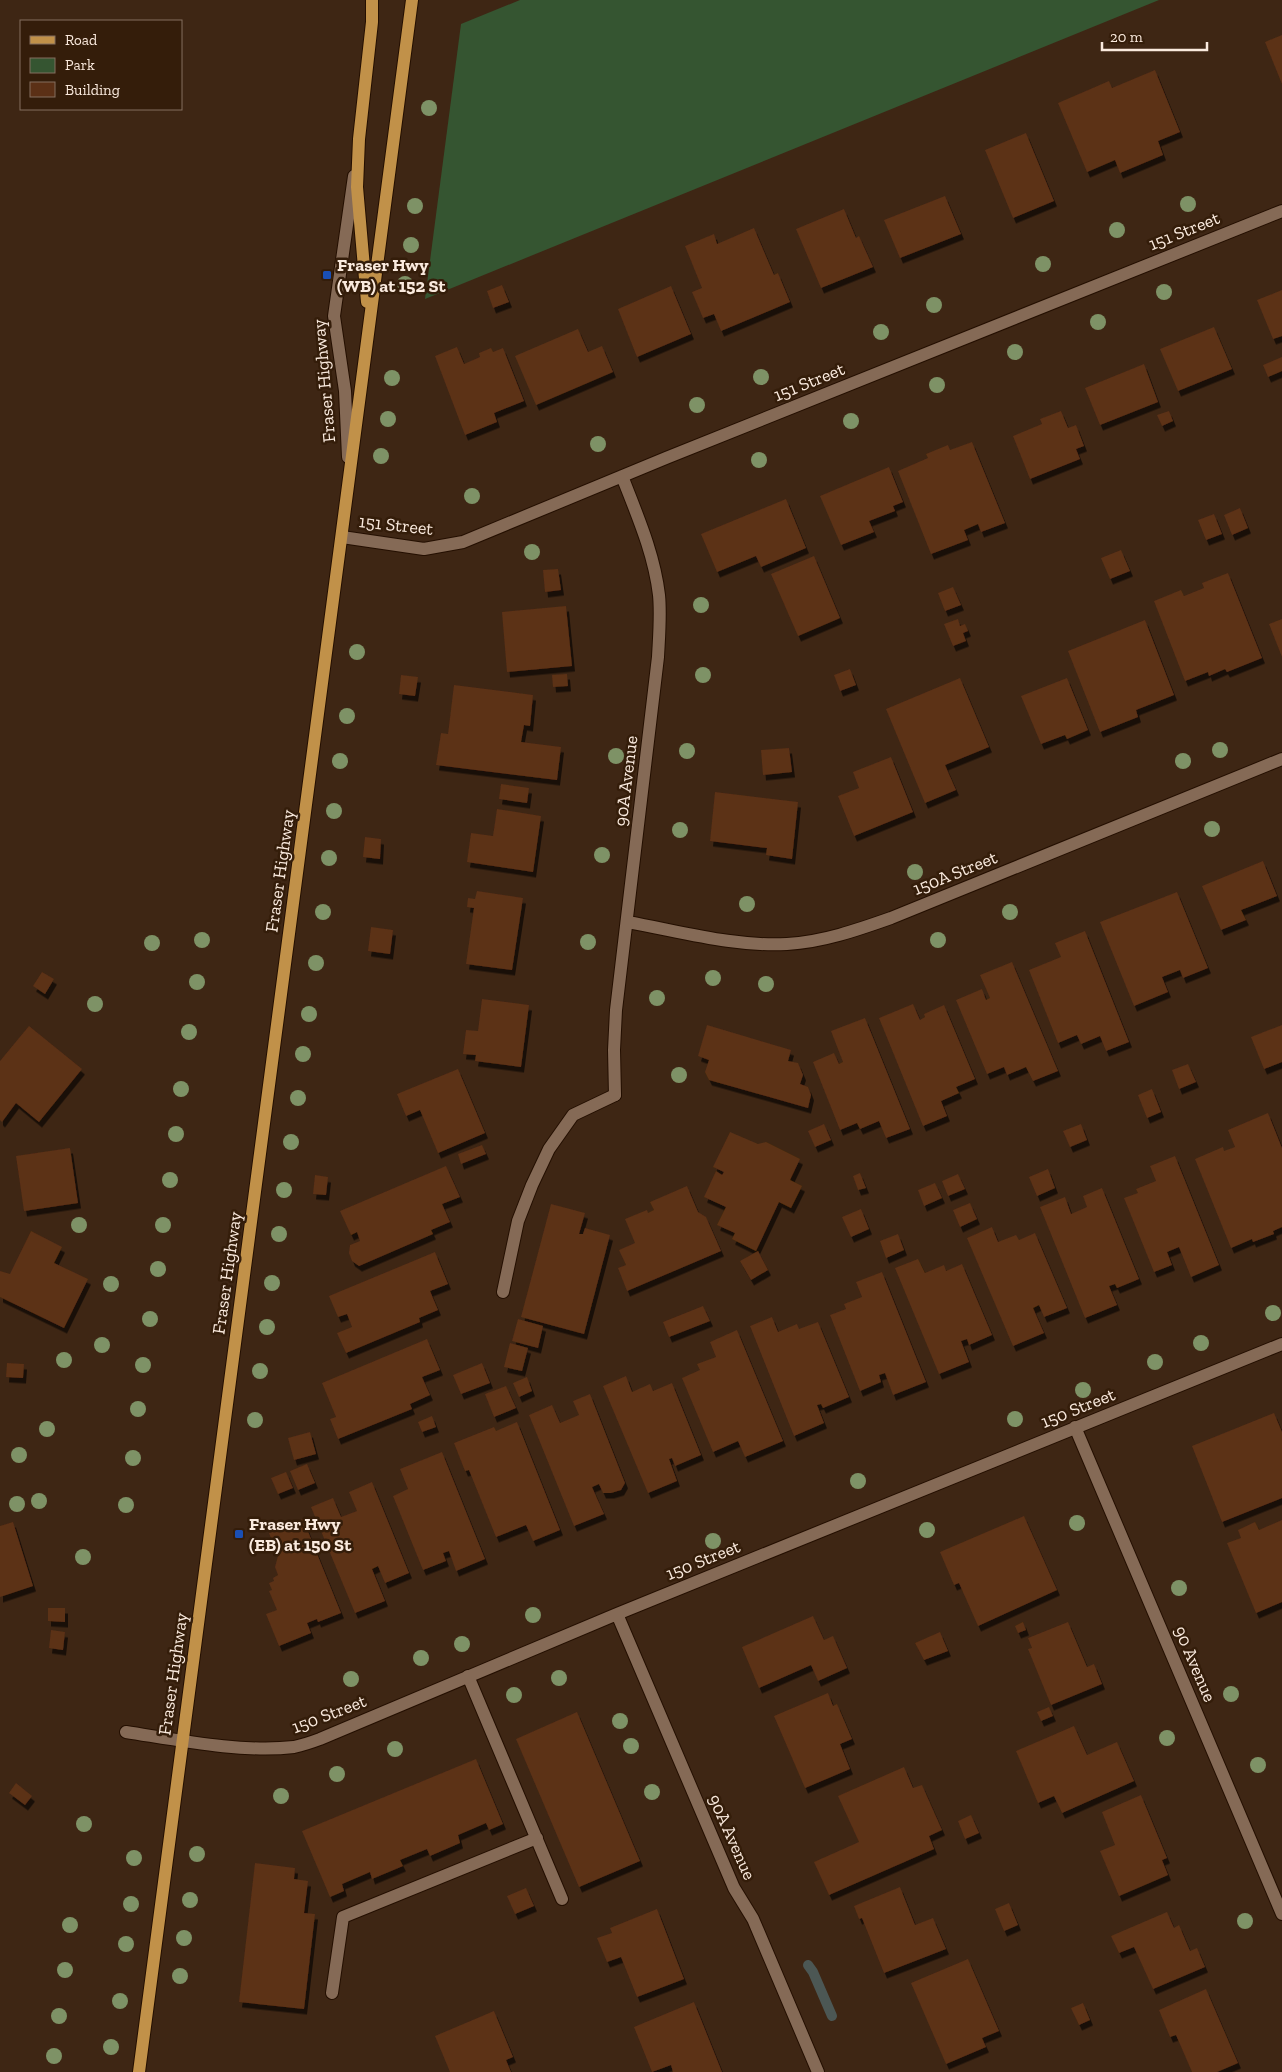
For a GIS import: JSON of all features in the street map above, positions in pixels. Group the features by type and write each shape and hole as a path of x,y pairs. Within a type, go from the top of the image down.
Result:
{"main road":[{"path":"359,139 372,22 372,0"},
{"name":"Fraser Highway","path":"139,2072 181,1741 412,0"},
{"name":"Fraser Highway","path":"359,139 357,186 369,325"}],"street":[{"name":"Fraser Highway","path":"349,478 345,392 334,316 359,139"},
{"name":"151 Street","path":"342,537 424,549 440,548 463,542 622,476 1282,211"},
{"name":"90A Avenue","path":"503,1292 518,1221 548,1149 573,1115 615,1095 614,1050 616,1010 658,657 660,626 659,596 648,544 622,476"},
{"name":"150A Street","path":"627,922 736,942 787,944 846,933 891,918 1282,759"},
{"name":"150 Street","path":"126,1732 181,1741 276,1748 296,1746 320,1739 617,1614 1282,1344"},
{"name":"90 Avenue","path":"1075,1427 1282,1914"},
{"name":"90A Avenue","path":"617,1614 734,1888 753,1918 818,2072"},
{"path":"468,1676 562,1899"},
{"path":"332,1993 343,1918 537,1838"}],"green space":[{"path":"520,0 1159,0 425,299 461,24"}],"building":[{"path":"1282,35 1282,84 1265,42"},
{"path":"1155,70 1180,132 1158,141 1163,155 1120,173 1115,160 1087,172 1058,103 1109,81 1112,88"},
{"path":"1026,133 1054,201 1013,218 985,150"},
{"path":"945,196 961,234 900,258 884,220"},
{"path":"844,209 856,238 859,236 873,267 821,288 796,229"},
{"path":"754,228 774,275 778,273 790,302 721,331 714,314 703,318 692,292 702,288 685,246 714,234 717,244"},
{"path":"502,285 509,302 493,308 487,291"},
{"path":"671,286 691,334 637,357 618,309"},
{"path":"1282,290 1282,336 1273,339 1257,300"},
{"path":"1214,327 1232,369 1178,391 1160,349"},
{"path":"578,329 588,352 602,346 613,372 536,405 515,356"},
{"path":"457,347 464,364 480,357 479,353 491,348 493,352 503,348 524,401 494,413 497,422 465,435 435,356"},
{"path":"1282,357 1282,371 1268,377 1263,365"},
{"path":"1144,364 1158,402 1100,425 1085,388"},
{"path":"1061,411 1068,428 1076,425 1084,446 1076,449 1080,459 1030,479 1013,436 1042,424 1040,419"},
{"path":"1169,411 1173,421 1162,426 1157,415"},
{"path":"972,442 1005,523 981,532 978,524 964,530 968,540 931,554 898,471 928,458 926,454 948,445 950,450"},
{"path":"889,467 903,502 893,506 895,511 869,521 874,532 841,545 820,496"},
{"path":"786,499 806,548 761,567 756,556 717,572 701,534"},
{"path":"1240,508 1248,528 1232,535 1224,515"},
{"path":"1214,514 1222,534 1206,540 1198,520"},
{"path":"1121,550 1130,571 1110,579 1101,558"},
{"path":"814,556 840,618 798,636 771,574"},
{"path":"558,569 561,590 545,592 543,570"},
{"path":"1228,573 1262,658 1227,672 1225,669 1209,676 1208,672 1185,681 1154,601 1181,590 1184,596 1204,588 1202,583"},
{"path":"953,587 961,605 945,611 938,593"},
{"path":"566,606 572,666 507,672 502,612"},
{"path":"958,619 960,626 965,624 968,631 963,633 966,641 953,646 944,624"},
{"path":"1282,619 1282,657 1269,624"},
{"path":"1145,620 1174,695 1136,710 1138,717 1100,732 1068,651"},
{"path":"850,669 856,685 840,691 834,675"},
{"path":"567,674 568,686 553,687 552,675"},
{"path":"401,675 418,677 415,696 399,694"},
{"path":"960,678 989,747 945,765 956,790 925,803 886,709"},
{"path":"1067,678 1088,730 1067,739 1065,735 1041,744 1021,696"},
{"path":"454,685 533,695 530,726 524,725 521,742 561,747 557,780 436,765 441,733 448,734"},
{"path":"789,748 792,772 763,775 761,750"},
{"path":"891,757 913,812 854,836 838,796 859,788 853,772"},
{"path":"501,784 529,788 527,803 499,799"},
{"path":"715,792 798,802 792,859 766,855 767,848 710,841"},
{"path":"497,809 541,816 533,872 467,862 471,833 493,836"},
{"path":"365,837 381,839 380,859 363,857"},
{"path":"1263,861 1277,896 1241,910 1246,920 1221,930 1202,886"},
{"path":"477,891 523,898 512,970 466,964 474,908 467,907 468,898 475,899"},
{"path":"1177,892 1208,968 1183,978 1180,970 1162,977 1168,992 1134,1006 1100,922"},
{"path":"371,927 393,930 390,954 368,951"},
{"path":"1085,931 1129,1042 1106,1051 1100,1036 1081,1044 1077,1035 1058,1043 1029,970 1061,957 1055,943"},
{"path":"1012,962 1058,1071 1033,1081 1026,1067 1007,1075 1004,1067 987,1074 956,1000 982,989 986,1000 990,998 980,975"},
{"path":"42,972 54,979 45,994 33,986"},
{"path":"482,999 529,1005 521,1067 475,1061 476,1055 463,1054 466,1030 478,1031"},
{"path":"913,1004 920,1020 925,1017 924,1014 944,1005 975,1079 956,1087 959,1093 941,1101 947,1116 923,1126 879,1018"},
{"path":"865,1018 910,1129 886,1138 879,1121 860,1129 857,1123 840,1130 813,1062 834,1053 839,1064 843,1062 831,1031"},
{"path":"707,1025 791,1050 788,1061 798,1063 803,1075 800,1084 808,1087 811,1095 808,1108 709,1080 705,1072 709,1060 698,1056"},
{"path":"1282,1025 1282,1062 1264,1069 1251,1037"},
{"path":"29,1026 82,1069 39,1122 16,1103 2,1122 0,1120 0,1061"},
{"path":"1188,1064 1196,1082 1179,1089 1172,1070"},
{"path":"458,1069 485,1133 438,1153 420,1110 406,1116 397,1094"},
{"path":"1152,1089 1161,1112 1147,1118 1138,1095"},
{"path":"1268,1113 1282,1148 1282,1227 1273,1231 1274,1234 1253,1242 1252,1239 1231,1248 1195,1159 1223,1147 1224,1151 1235,1147 1228,1130"},
{"path":"824,1124 831,1140 815,1147 808,1131"},
{"path":"1081,1124 1087,1140 1070,1147 1063,1131"},
{"path":"730,1132 758,1144 766,1142 800,1159 790,1180 802,1186 791,1208 779,1202 756,1251 732,1239 735,1233 717,1225 726,1207 704,1197 716,1171 722,1175 724,1172 713,1167"},
{"path":"482,1145 486,1154 461,1164 458,1154"},
{"path":"70,1148 78,1203 24,1211 16,1156"},
{"path":"1175,1156 1219,1265 1191,1277 1179,1247 1167,1252 1172,1265 1154,1272 1124,1198 1138,1193 1136,1189 1156,1181 1150,1166"},
{"path":"446,1166 460,1197 442,1204 450,1222 431,1230 433,1234 359,1266 352,1261 349,1253 350,1245 360,1241 357,1232 351,1235 340,1211"},
{"path":"1048,1169 1055,1188 1037,1196 1029,1177"},
{"path":"860,1173 866,1188 858,1190 853,1176"},
{"path":"958,1174 965,1189 948,1196 942,1181"},
{"path":"315,1175 328,1177 326,1195 313,1194"},
{"path":"935,1183 942,1198 924,1206 918,1190"},
{"path":"687,1186 698,1212 706,1217 721,1251 627,1291 618,1268 626,1265 619,1250 635,1243 625,1219 647,1210 648,1213 654,1210 650,1202"},
{"path":"1102,1188 1139,1279 1117,1288 1115,1284 1109,1286 1117,1305 1085,1318 1040,1207 1065,1197 1071,1214 1087,1207 1083,1196"},
{"path":"970,1203 977,1219 960,1227 953,1210"},
{"path":"551,1204 585,1213 579,1234 583,1234 585,1228 610,1235 584,1334 521,1317"},
{"path":"861,1209 869,1229 851,1237 842,1217"},
{"path":"992,1227 998,1242 1016,1235 1019,1240 1035,1233 1067,1308 1044,1317 1039,1305 1033,1308 1044,1333 1013,1346 967,1238"},
{"path":"31,1231 62,1247 54,1263 88,1279 64,1328 0,1297 0,1271 10,1274"},
{"path":"898,1234 904,1250 886,1258 880,1241"},
{"path":"758,1251 768,1270 751,1280 740,1261"},
{"path":"435,1252 448,1284 430,1291 438,1310 419,1318 420,1322 346,1353 337,1333 352,1327 347,1314 338,1317 329,1296"},
{"path":"918,1259 925,1273 944,1265 946,1271 962,1264 992,1335 969,1345 967,1339 961,1341 969,1362 939,1374 895,1268"},
{"path":"882,1272 926,1382 893,1395 885,1373 879,1375 881,1382 860,1391 830,1315 846,1309 844,1304 862,1297 856,1282"},
{"path":"703,1306 710,1321 669,1337 663,1322"},
{"path":"772,1317 778,1332 797,1324 799,1329 818,1322 849,1397 823,1408 821,1404 817,1405 824,1423 794,1436 750,1326"},
{"path":"518,1319 543,1326 538,1348 512,1341"},
{"path":"737,1330 783,1441 745,1457 738,1441 713,1452 682,1378 700,1370 697,1364 716,1357 710,1342"},
{"path":"427,1339 440,1370 422,1377 430,1395 410,1404 412,1409 338,1439 330,1419 336,1417 322,1383"},
{"path":"510,1343 528,1348 522,1371 504,1367"},
{"path":"7,1363 24,1364 23,1378 6,1377"},
{"path":"482,1363 490,1383 461,1394 453,1375"},
{"path":"626,1376 632,1392 650,1384 653,1391 672,1383 701,1455 675,1466 672,1458 669,1459 677,1481 648,1493 603,1386"},
{"path":"527,1377 532,1391 519,1397 513,1383"},
{"path":"506,1386 516,1408 494,1417 485,1394"},
{"path":"590,1394 625,1483 621,1490 611,1493 603,1493 599,1484 592,1487 604,1514 574,1526 529,1415 552,1405 560,1423 579,1415 573,1401"},
{"path":"1274,1413 1282,1432 1282,1498 1222,1522 1192,1446"},
{"path":"432,1416 436,1427 422,1432 418,1422"},
{"path":"517,1422 560,1530 533,1541 526,1525 496,1537 469,1470 465,1471 454,1443 494,1427 496,1431"},
{"path":"310,1432 316,1454 294,1460 288,1438"},
{"path":"442,1452 485,1559 456,1571 449,1551 443,1553 446,1561 423,1570 393,1496 408,1489 400,1469"},
{"path":"307,1464 315,1483 298,1490 290,1471"},
{"path":"286,1472 293,1488 278,1494 271,1478"},
{"path":"372,1482 409,1573 385,1583 378,1566 372,1569 385,1601 355,1613 311,1507 333,1498 341,1517 357,1511 349,1492"},
{"path":"1024,1516 1057,1590 978,1626 959,1583 954,1585 940,1552"},
{"path":"303,1519 341,1613 318,1622 317,1619 307,1623 311,1633 279,1646 266,1614 277,1610 269,1591 272,1590 269,1583 274,1581 273,1578 278,1575 275,1567 278,1556 269,1533"},
{"path":"1282,1520 1282,1602 1256,1613 1227,1543 1241,1538 1238,1530 1255,1522 1259,1530"},
{"path":"13,1522 33,1586 0,1597 0,1526"},
{"path":"48,1608 65,1608 65,1622 48,1621"},
{"path":"813,1616 824,1640 833,1636 847,1668 818,1681 811,1665 759,1688 742,1647"},
{"path":"1023,1622 1026,1630 1018,1633 1015,1626"},
{"path":"1068,1622 1087,1667 1094,1664 1102,1684 1051,1705 1028,1649 1032,1648 1028,1638"},
{"path":"51,1630 65,1632 63,1650 49,1648"},
{"path":"940,1632 948,1651 924,1660 915,1643"},
{"path":"828,1693 833,1706 837,1704 852,1739 840,1744 850,1769 805,1788 774,1716"},
{"path":"1049,1707 1053,1716 1041,1721 1037,1712"},
{"path":"577,1712 640,1861 579,1887 516,1739"},
{"path":"1074,1726 1087,1755 1117,1742 1134,1781 1062,1813 1054,1796 1038,1803 1016,1751"},
{"path":"476,1759 503,1824 489,1830 486,1823 458,1835 460,1843 430,1856 427,1849 400,1860 403,1866 372,1879 370,1872 342,1884 344,1891 330,1897 302,1831"},
{"path":"904,1767 913,1788 922,1785 942,1830 929,1836 934,1849 829,1895 814,1862 859,1842 838,1796"},
{"path":"16,1783 32,1796 25,1805 9,1793"},
{"path":"1141,1795 1167,1858 1162,1860 1168,1875 1119,1896 1100,1851 1115,1845 1102,1812"},
{"path":"971,1815 979,1833 965,1839 958,1821"},
{"path":"255,1863 295,1868 294,1879 308,1881 304,1913 315,1914 304,2009 239,2002"},
{"path":"900,1887 915,1925 933,1918 946,1949 884,1973 862,1918 859,1919 854,1906"},
{"path":"526,1888 534,1906 515,1914 507,1896"},
{"path":"1009,1903 1018,1925 1004,1931 995,1909"},
{"path":"657,1909 684,1979 637,1997 621,1957 607,1962 597,1938 612,1933 610,1928"},
{"path":"1167,1912 1174,1928 1179,1925 1190,1951 1197,1948 1205,1967 1153,1989 1134,1947 1119,1953 1111,1936"},
{"path":"968,1959 999,2031 982,2038 986,2047 946,2064 911,1983"},
{"path":"1206,1989 1238,2063 1217,2072 1192,2072 1176,2035 1170,2037 1159,2010"},
{"path":"694,2002 722,2072 673,2072 671,2065 652,2072 634,2027"},
{"path":"1083,2003 1090,2020 1079,2025 1071,2008"},
{"path":"494,2011 513,2057 506,2060 511,2072 450,2072 435,2036"}],"waterway":[{"path":"808,1965 813,1972 832,2016"}],"place":[{"name":"Fraser Hwy (WB) at 152 St","path":"327,275"},
{"name":"Fraser Hwy (EB) at 150 St","path":"239,1534"}]}
